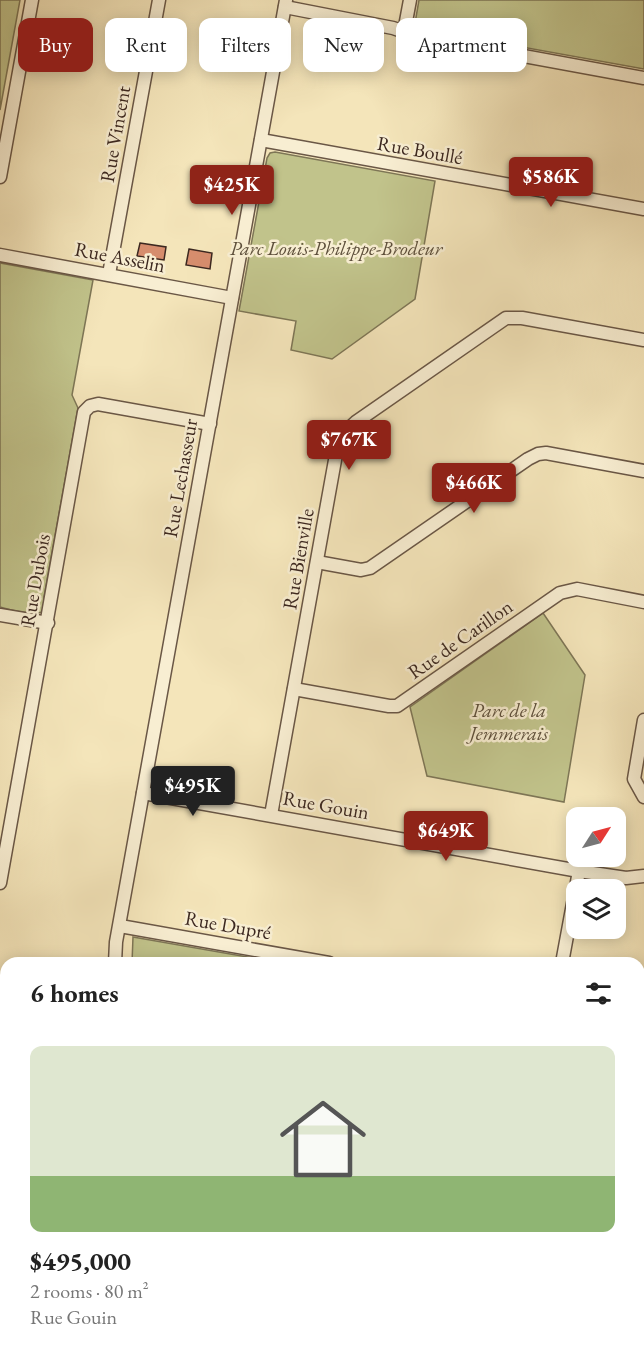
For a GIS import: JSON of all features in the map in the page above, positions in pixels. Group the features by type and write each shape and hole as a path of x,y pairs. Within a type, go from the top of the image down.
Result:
{"street":[{"path":"0,177 32,0"},
{"name":"Rue Vincent","path":"109,274 159,0"},
{"path":"407,18 410,0"},
{"path":"285,4 396,29"},
{"name":"Rue Lechasseur","path":"115,957 116,942 285,4"},
{"path":"527,57 644,78"},
{"name":"Rue Boullé","path":"261,140 644,209"},
{"name":"Rue Asselin","path":"0,255 232,298"},
{"name":"Rue Bienville","path":"271,815 337,448 344,433 356,422 500,322 514,317 644,340"},
{"name":"Rue Dubois","path":"0,883 85,410 92,405 99,405 210,424"},
{"path":"317,562 358,569 370,568 538,454 556,455 644,471"},
{"name":"Rue de Carillon","path":"294,689 392,707 397,706 560,593 577,589 644,602"},
{"path":"0,615 48,623"},
{"path":"644,720 634,779 644,797"},
{"name":"Rue Gouin","path":"143,793 579,871 626,878 644,876"},
{"path":"563,957 579,871"},
{"name":"Rue Dupré","path":"120,926 295,957"}],"green space":[{"path":"0,0 20,0 0,110"},
{"path":"419,0 644,0 644,69 527,48 527,18 416,18"},
{"name":"Parc Louis-Philippe-Brodeur","path":"275,152 435,181 415,299 332,359 291,350 296,321 239,311 267,158 270,153"},
{"path":"0,263 93,280 72,395 78,408 44,597 46,607 40,613 26,613 0,607"},
{"name":"Parc de la Jemmerais","path":"543,613 585,675 564,802 427,776 410,707"},
{"path":"133,937 248,957 132,957"}],"building":[{"path":"140,243 166,247 164,260 137,256"},
{"path":"189,249 212,253 210,269 186,265"}]}
